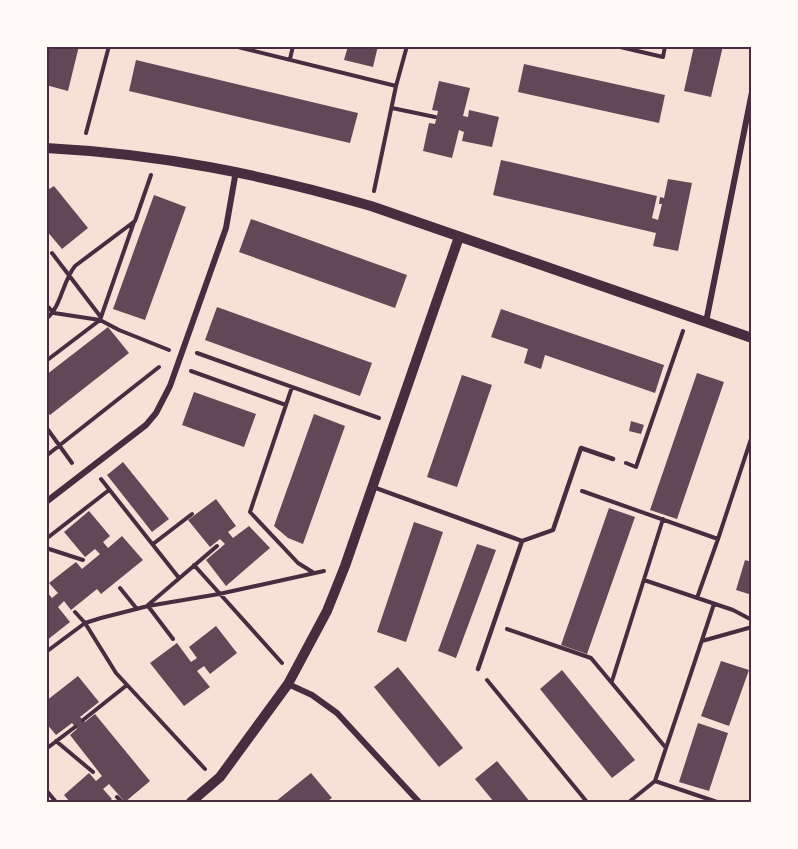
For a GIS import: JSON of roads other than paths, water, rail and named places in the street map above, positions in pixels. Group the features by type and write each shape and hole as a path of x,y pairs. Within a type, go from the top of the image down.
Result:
{"street":[{"path":"706,322 752,92"},
{"path":"46,148 80,149 154,157 236,171 311,189 371,206 752,338"},
{"path":"46,502 146,425 156,413 170,386 226,228 236,171"},
{"path":"191,802 215,782 290,679 327,611 345,566 459,237"},
{"path":"290,679 337,713 419,802"}],"lane":[{"path":"372,486 522,542 553,530 581,448 613,459"},
{"path":"478,669 522,542"}]}
